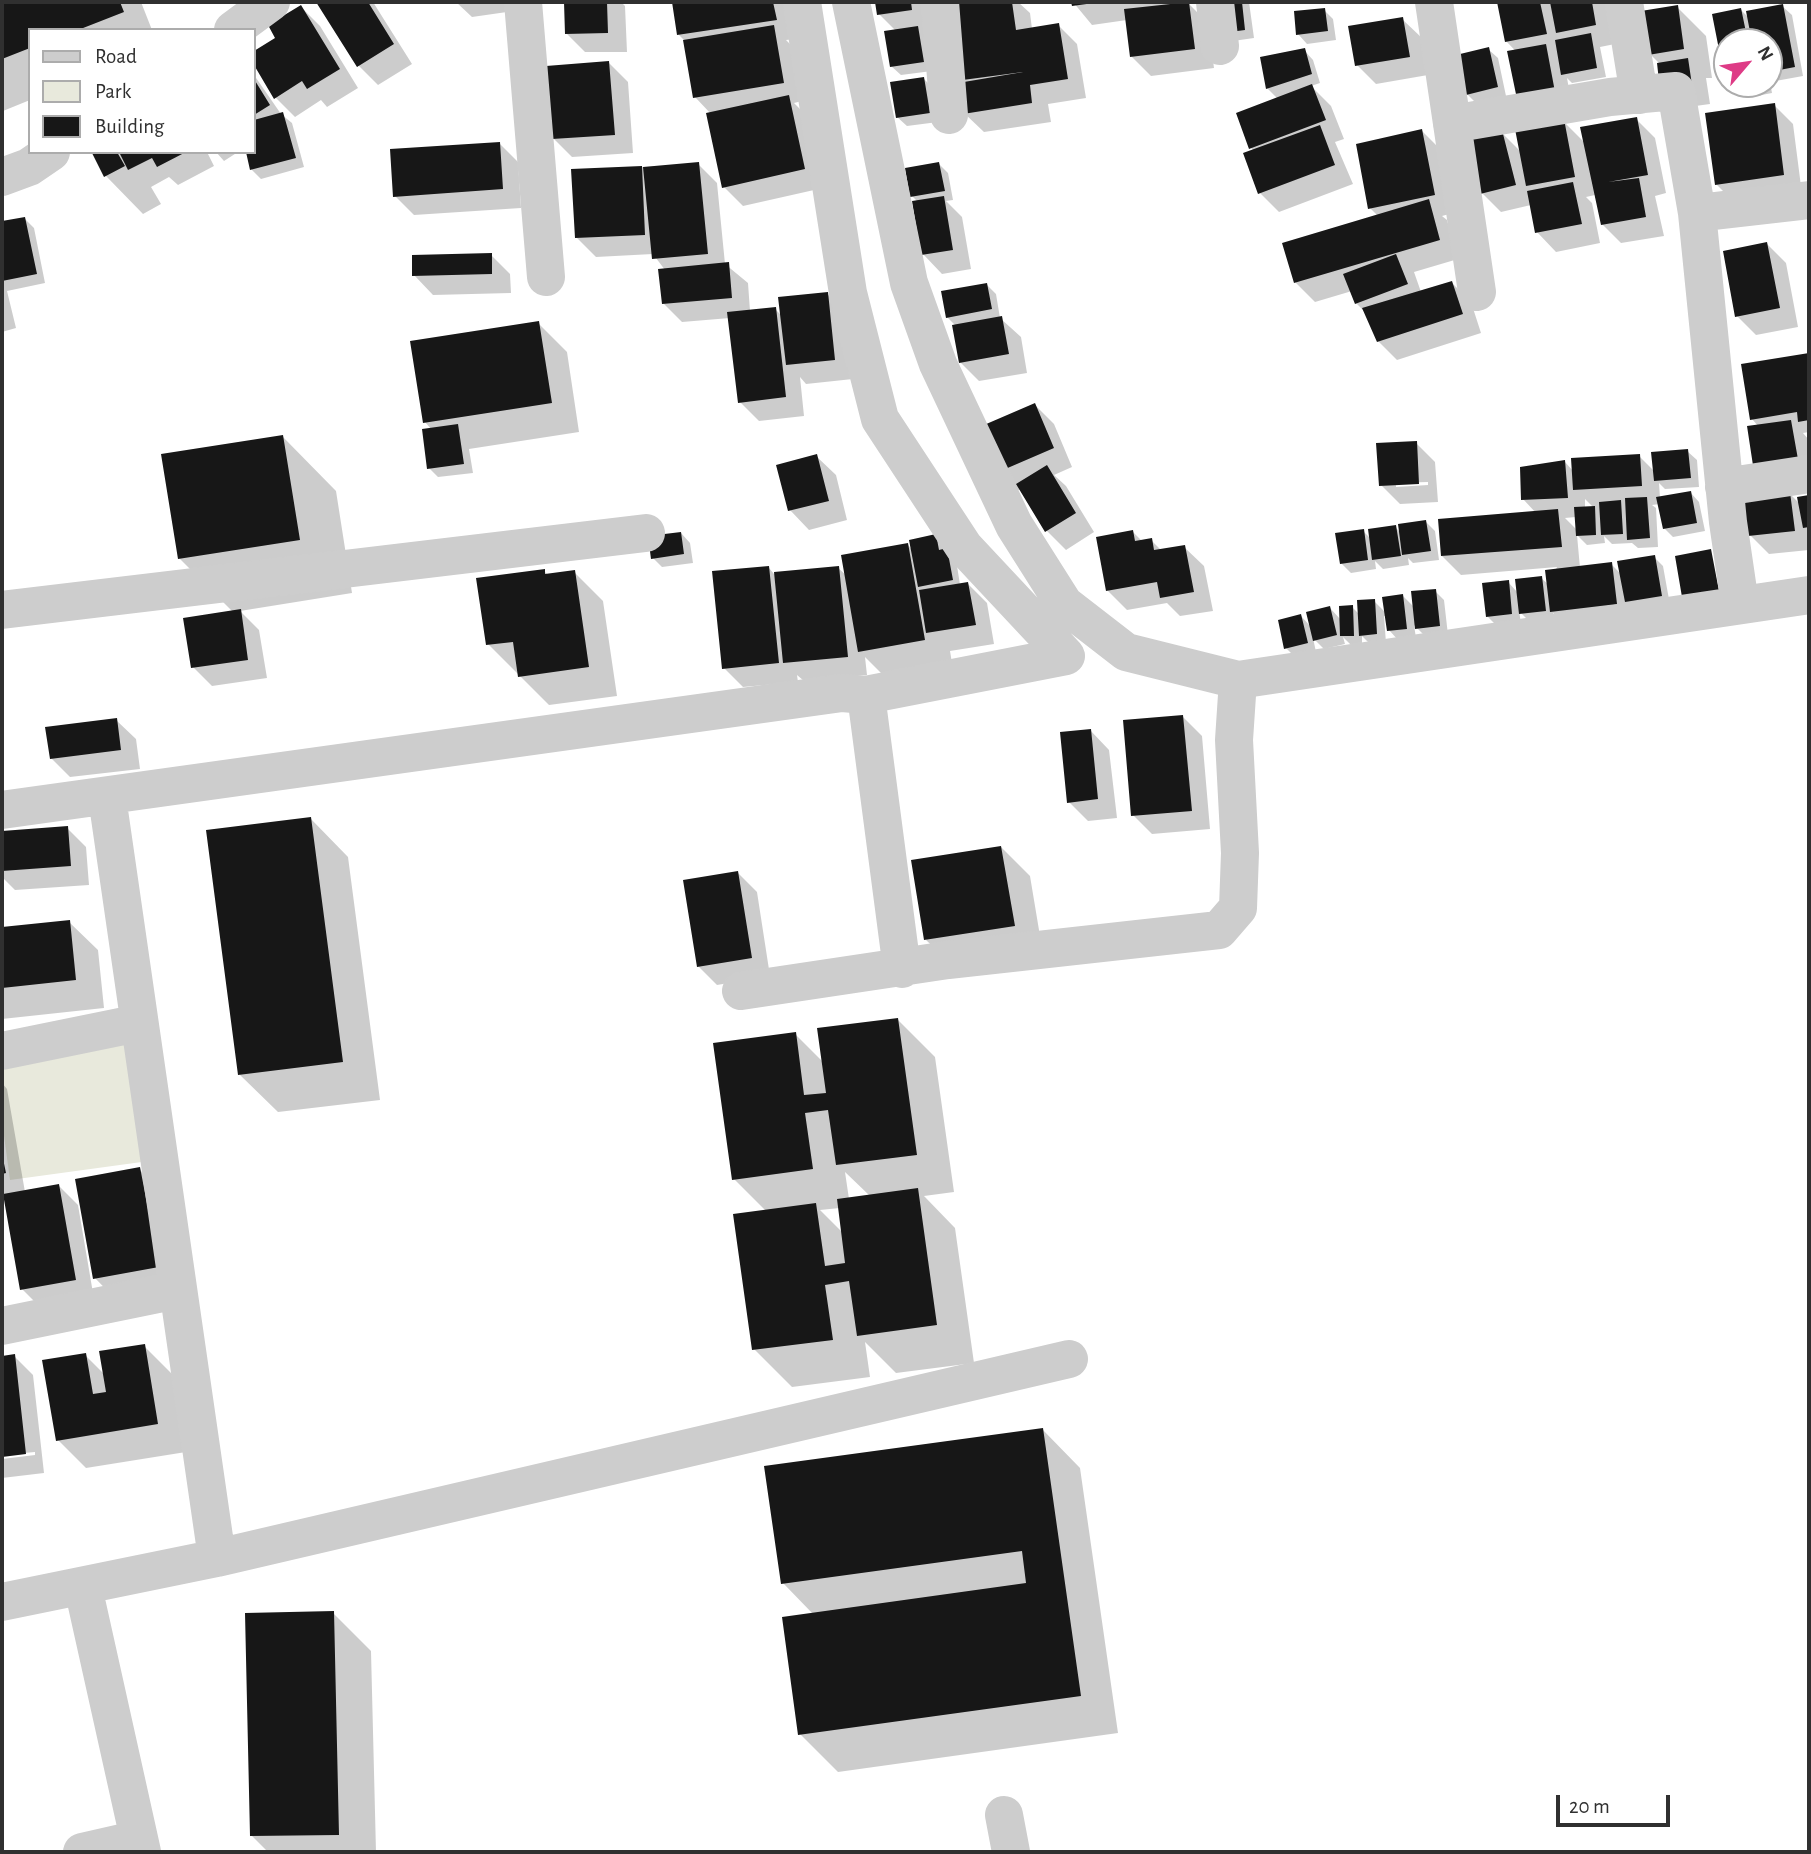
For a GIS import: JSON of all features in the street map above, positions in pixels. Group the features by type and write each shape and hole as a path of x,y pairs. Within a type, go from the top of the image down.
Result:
{"street":[{"path":"523,2 546,277"},
{"path":"802,2 848,293 880,419 964,547 1070,656"},
{"path":"851,2 909,283 938,364 1014,524 1064,604 1121,653"},
{"path":"940,2 949,115"},
{"path":"1215,2 1220,46"},
{"path":"1434,2 1477,292"},
{"path":"1624,2 1639,95"},
{"path":"1452,124 1675,91 1697,214 1737,588"},
{"path":"2,177 29,167 48,154"},
{"path":"1697,214 1809,200"},
{"path":"1726,504 1809,474"},
{"path":"2,610 646,533"},
{"path":"2,810 842,692 866,695 1070,656 1121,653 1238,680 1737,588 1809,595"},
{"path":"741,991 948,960 1219,930 1238,908 1240,853 1234,740 1238,680"},
{"path":"866,695 902,969"},
{"path":"107,797 217,1558"},
{"path":"2,1051 139,1023"},
{"path":"2,1326 178,1290"},
{"path":"2,1602 217,1558 1069,1359"},
{"path":"82,1852 141,1845 83,1587"},
{"path":"1004,1815 1011,1852"}],"green space":[{"path":"117,1036 133,1046 149,1161 10,1180 2,1121 2,1053"}],"building":[{"path":"2,2 120,2 124,12 83,28 28,28 28,49 2,59"},
{"path":"316,2 368,2 394,44 357,67"},
{"path":"564,2 607,2 608,33 565,34"},
{"path":"672,2 773,2 777,20 677,35"},
{"path":"875,2 911,2 912,10 877,15"},
{"path":"944,2 1012,2 1016,30 1059,23 1068,79 1030,85 1032,103 963,114 958,83 1023,72 955,81"},
{"path":"1071,2 1094,2 1094,3 1072,6"},
{"path":"1189,2 1195,49 1130,57 1124,9"},
{"path":"1218,2 1242,2 1245,30 1222,33"},
{"path":"1497,2 1540,2 1547,34 1505,42"},
{"path":"1550,2 1592,2 1596,25 1556,33"},
{"path":"1783,4 1795,67 1783,69 1783,28 1749,28 1746,11"},
{"path":"301,5 340,69 307,89 302,81 274,99 256,68 256,50 275,38 268,25"},
{"path":"1678,5 1684,49 1648,55 1641,11"},
{"path":"1325,8 1328,31 1296,35 1294,11"},
{"path":"1741,8 1745,28 1715,28 1712,14"},
{"path":"1403,17 1410,57 1355,66 1348,26"},
{"path":"774,25 784,83 693,98 683,40"},
{"path":"918,26 924,62 890,67 884,31"},
{"path":"1591,33 1597,68 1561,75 1555,40"},
{"path":"1546,44 1555,92 1517,99 1507,51"},
{"path":"1489,47 1498,87 1466,95 1456,55"},
{"path":"1305,48 1312,74 1266,89 1260,57"},
{"path":"1688,58 1692,85 1660,90 1657,63"},
{"path":"609,61 615,135 552,139 546,66"},
{"path":"924,77 930,113 896,118 890,82"},
{"path":"256,82 270,105 256,114"},
{"path":"1312,84 1326,120 1249,149 1236,113"},
{"path":"789,95 805,169 722,188 706,113"},
{"path":"1775,103 1784,175 1715,185 1705,113"},
{"path":"283,112 296,158 250,170 246,154 256,154 256,119"},
{"path":"1637,117 1648,175 1608,182 1639,178 1646,217 1601,225 1580,127"},
{"path":"1564,119 1575,177 1526,186 1515,129"},
{"path":"1320,125 1335,165 1258,194 1243,153"},
{"path":"1422,129 1435,195 1368,209 1356,144"},
{"path":"1502,130 1516,185 1480,194 1467,139"},
{"path":"500,142 503,189 393,197 390,149"},
{"path":"92,154 118,154 125,166 104,177"},
{"path":"120,154 182,154 157,167 152,158 128,170"},
{"path":"699,162 708,254 652,259 643,167"},
{"path":"939,162 945,191 910,197 905,168"},
{"path":"642,166 645,235 575,238 571,169"},
{"path":"1573,182 1582,224 1535,233 1527,191"},
{"path":"944,196 953,250 921,255 912,201"},
{"path":"1429,199 1440,240 1294,283 1282,243"},
{"path":"25,217 37,274 2,281 2,221"},
{"path":"1767,242 1780,308 1735,317 1723,251"},
{"path":"492,253 492,274 412,276 412,255"},
{"path":"1396,254 1408,284 1355,304 1343,274"},
{"path":"729,262 732,298 662,304 658,269"},
{"path":"1452,281 1463,314 1377,342 1362,308"},
{"path":"987,283 992,309 946,318 941,291"},
{"path":"828,292 835,360 786,365 778,297"},
{"path":"776,307 786,397 738,403 727,312"},
{"path":"1002,316 1009,354 959,363 952,325"},
{"path":"539,321 552,403 423,423 410,341"},
{"path":"1809,353 1809,420 1798,422 1797,412 1750,420 1741,364"},
{"path":"1035,403 1054,448 996,473 977,428"},
{"path":"1791,420 1799,465 1754,472 1747,426"},
{"path":"458,424 464,464 427,469 422,429"},
{"path":"283,435 300,540 178,559 161,454"},
{"path":"1417,441 1419,484 1379,486 1376,443"},
{"path":"1688,449 1691,478 1654,481 1651,452"},
{"path":"817,454 829,501 788,511 776,465"},
{"path":"1640,454 1642,486 1573,490 1571,458"},
{"path":"1565,460 1568,498 1521,500 1520,467"},
{"path":"1047,465 1076,513 1045,532 1016,484"},
{"path":"1691,491 1697,523 1663,529 1656,497"},
{"path":"1790,492 1795,531 1748,536 1743,497"},
{"path":"1809,495 1809,527 1803,528 1797,497"},
{"path":"1647,497 1650,538 1627,540 1625,498"},
{"path":"1621,500 1623,534 1601,535 1599,502"},
{"path":"1595,506 1596,535 1576,536 1574,507"},
{"path":"1558,509 1562,547 1441,556 1438,519"},
{"path":"1426,520 1431,551 1402,555 1398,524"},
{"path":"1396,525 1401,556 1372,560 1368,529"},
{"path":"1364,529 1368,560 1340,564 1335,533"},
{"path":"1133,530 1135,541 1152,538 1154,550 1185,545 1194,592 1160,598 1157,582 1106,591 1096,537"},
{"path":"681,532 684,554 651,559 648,536"},
{"path":"936,534 939,550 947,548 953,580 918,587 909,540"},
{"path":"908,543 925,640 858,652 841,555"},
{"path":"1711,549 1719,591 1682,597 1675,556"},
{"path":"1655,555 1662,596 1625,602 1617,561"},
{"path":"1612,562 1617,604 1550,612 1545,570"},
{"path":"769,566 779,663 722,669 712,571"},
{"path":"839,566 848,657 783,663 774,572"},
{"path":"545,569 545,574 575,570 589,667 518,677 513,642 486,645 476,578"},
{"path":"1542,576 1546,611 1519,614 1515,579"},
{"path":"1509,580 1512,614 1486,617 1482,583"},
{"path":"968,582 976,625 926,633 919,590"},
{"path":"1436,589 1440,626 1415,629 1411,591"},
{"path":"1403,594 1407,629 1387,631 1382,597"},
{"path":"1375,599 1377,634 1359,636 1357,600"},
{"path":"1353,605 1354,636 1340,636 1339,606"},
{"path":"1330,606 1337,635 1313,641 1306,612"},
{"path":"241,609 248,660 191,668 183,618"},
{"path":"1301,614 1308,643 1284,649 1278,620"},
{"path":"1183,715 1192,811 1131,816 1123,720"},
{"path":"117,718 121,750 50,759 45,727"},
{"path":"1091,729 1098,799 1067,803 1060,732"},
{"path":"311,817 343,1062 238,1075 206,830"},
{"path":"68,826 71,866 2,871 2,831"},
{"path":"1001,846 1015,926 924,940 911,860"},
{"path":"738,871 752,958 697,967 683,880"},
{"path":"70,920 76,980 2,988 2,927"},
{"path":"898,1018 917,1155 836,1165 828,1110 805,1113 813,1169 732,1180 713,1043 796,1032 804,1095 826,1093 817,1028"},
{"path":"2,1154 6,1173 2,1174"},
{"path":"140,1167 159,1267 93,1279 75,1179"},
{"path":"59,1184 76,1280 20,1290 3,1194"},
{"path":"918,1188 937,1325 857,1336 849,1281 825,1285 833,1340 752,1350 733,1214 816,1203 825,1266 845,1263 837,1199"},
{"path":"145,1344 158,1424 56,1441 42,1360 86,1353 93,1394 106,1392 99,1351"},
{"path":"15,1354 26,1454 2,1457 2,1356"},
{"path":"1043,1428 1081,1696 798,1735 782,1617 1026,1583 1022,1551 781,1584 764,1466"},
{"path":"334,1611 339,1835 250,1836 245,1613"}]}
